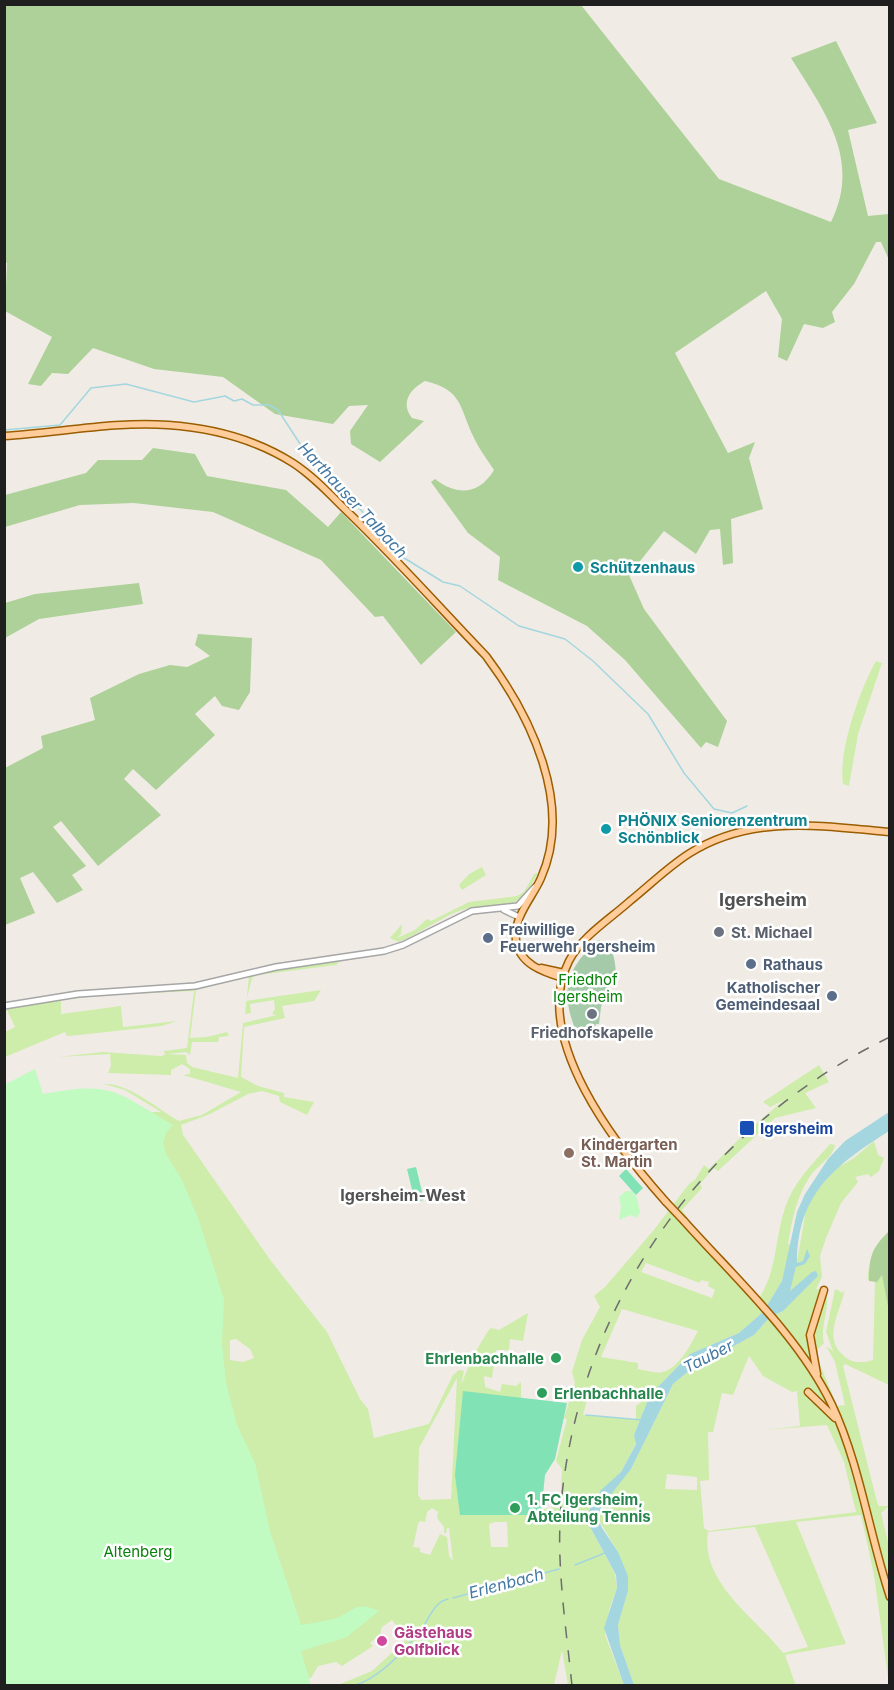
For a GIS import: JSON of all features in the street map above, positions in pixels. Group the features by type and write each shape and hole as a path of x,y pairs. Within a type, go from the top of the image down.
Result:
{"main road":[{"path":"4,436 166,425 226,434 261,446 310,475 368,531 486,657 517,703 532,733 551,802 550,847 537,885 520,916 516,932 518,949 534,966 563,976"},
{"path":"890,832 802,824 757,828 709,843 675,864 588,937 569,961 563,976 561,1007 572,1057 594,1109 620,1148 780,1329 819,1380 840,1423 890,1597"},
{"path":"553,970 569,961"},
{"path":"534,966 553,970 563,976"},
{"path":"819,1380 810,1335 824,1290"},
{"path":"808,1392 840,1423"}],"street":[{"path":"4,1006 78,994 195,986 276,968 384,951 403,945 476,909 518,906 537,885"},
{"path":"493,908 520,916"},
{"path":"510,908 520,916"}],"green space":[{"path":"5,4 581,5 719,179 831,222 840,199 841,156 835,136 816,97 791,58 836,41 877,123 848,130 868,216 889,214 889,260 881,242 876,242 854,284 832,312 835,322 823,328 804,324 787,361 778,357 782,319 766,291 675,353 728,453 755,442 749,458 763,509 731,519 733,563 723,565 720,529 710,530 696,554 664,531 629,575 644,609 727,721 718,747 706,742 701,748 625,660 587,626 498,580 500,557 468,533 431,482 435,479 451,488 467,490 482,484 494,470 476,442 458,401 447,389 425,381 411,392 407,402 408,412 412,418 424,421 380,462 351,444 350,431 368,405 349,406 333,424 275,414 223,377 154,369 93,348 68,374 52,373 41,386 28,384 52,337 5,311 7,263 4,262"},
{"path":"153,448 195,454 207,476 286,490 328,527 341,512 456,632 421,665 383,616 375,617 321,560 213,512 134,503 80,505 5,527 5,495 86,473 98,460 142,460"},
{"path":"139,583 143,604 39,619 5,638 5,603 35,594"},
{"path":"198,634 252,638 250,692 239,710 222,706 215,696 195,714 215,735 156,790 133,769 124,779 161,815 98,866 61,821 53,827 86,866 72,875 83,890 57,903 33,872 20,878 35,913 5,925 5,768 43,748 41,736 95,720 90,698 139,674 170,665 187,667 210,656 195,645"},
{"path":"876,661 882,663 858,734 849,786 843,784 842,770 847,738 863,687"},
{"path":"482,867 486,875 462,890 459,885 469,874"},
{"path":"538,873 524,895 516,902 501,906 465,909 399,942 390,938 402,924 401,934 397,938 415,930 427,919 431,921 469,902 517,896 524,892 534,874"},
{"name":"Friedhof Igersheim","path":"599,940 611,949 616,974 608,974 605,978 611,982 601,1007 599,1024 596,1024 593,1033 579,1038 569,1009 568,984 578,962"},
{"path":"345,956 336,965 258,975 252,978 247,998 249,977 196,990 190,1038 227,1032 229,1036 219,1037 218,1042 192,1042 190,1055 186,1052 167,1054 186,1055 187,1063 192,1067 238,1078 243,1023 277,1015 272,1014 275,1009 274,1000 250,1004 251,1013 245,1014 246,1001 321,990 314,1001 282,1006 285,1018 244,1027 241,1077 258,1086 284,1093 284,1097 314,1102 307,1115 280,1102 279,1096 262,1091 248,1094 210,1114 181,1125 183,1135 271,1261 327,1332 360,1399 368,1409 374,1438 429,1424 453,1375 459,1370 464,1371 461,1385 473,1356 488,1331 491,1328 499,1330 528,1313 523,1341 510,1339 509,1350 496,1350 492,1378 484,1376 485,1387 500,1392 502,1384 516,1386 521,1382 521,1402 550,1466 544,1474 540,1510 555,1507 560,1509 562,1469 556,1461 567,1419 564,1418 575,1383 572,1372 582,1340 600,1307 594,1296 605,1287 653,1231 689,1184 695,1180 704,1165 709,1169 744,1134 784,1100 770,1107 763,1102 819,1065 829,1082 805,1093 816,1108 775,1118 718,1171 714,1168 700,1184 702,1188 682,1210 687,1217 684,1221 752,1298 754,1305 768,1280 783,1213 792,1192 807,1170 830,1144 835,1145 831,1154 812,1174 801,1194 791,1227 788,1244 791,1245 782,1281 763,1312 739,1333 690,1354 650,1395 634,1435 636,1443 621,1472 592,1502 588,1514 589,1525 615,1574 617,1588 609,1610 605,1635 624,1685 568,1685 562,1650 554,1685 338,1685 372,1671 406,1640 401,1638 403,1634 399,1633 395,1639 393,1637 399,1629 392,1620 382,1627 380,1634 370,1643 373,1646 342,1666 336,1662 318,1666 311,1678 305,1678 148,1112 161,1112 125,1090 104,1084 122,1087 179,1121 202,1115 241,1092 183,1075 190,1074 190,1069 182,1064 171,1070 171,1075 108,1073 111,1066 110,1054 58,1057 103,1052 161,1056 165,1055 164,1051 187,1048 194,991 108,995 61,1000 61,1014 121,1006 123,1027 178,1021 161,1026 79,1035 67,1036 65,1032 5,1057 5,1032 15,1027 5,1006 50,998 170,989","holes":["646,1263 700,1283 701,1280 709,1282 708,1286 715,1290 712,1298 641,1272","622,1309 698,1331 684,1355 669,1370 657,1373 638,1369 638,1363 601,1357","236,1339 250,1349 254,1358 243,1362 230,1360 230,1340","457,1378 451,1499 421,1500 418,1494 419,1448","590,1389 644,1396 644,1400 636,1406 636,1419 583,1415","432,1508 438,1512 437,1518 444,1527 444,1533 449,1528 453,1561 449,1556 447,1537 440,1534 430,1555 420,1552 420,1548 413,1547 418,1524 420,1521 425,1522 427,1512","507,1522 508,1547 491,1547 489,1524"]},
{"name":"Altenberg","path":"35,1069 43,1094 66,1090 100,1089 125,1097 173,1125 166,1133 163,1143 166,1154 182,1180 198,1218 224,1299 222,1344 226,1383 237,1425 255,1463 270,1531 301,1625 339,1617 358,1607 379,1611 347,1637 301,1651 311,1685 5,1685 4,1085"},
{"path":"874,1141 878,1155 884,1158 879,1171 871,1177 868,1174 855,1177 858,1182 841,1203 826,1238 820,1256 822,1277 816,1289 824,1290 827,1308 823,1330 824,1343 818,1349 817,1357 837,1406 845,1405 835,1362 826,1346 833,1351 826,1332 835,1289 843,1293 845,1289 834,1324 834,1341 838,1350 855,1362 873,1360 875,1282 868,1280 868,1274 874,1255 889,1233 889,1385 845,1364 843,1366 877,1502 879,1506 889,1506 881,1513 889,1546 889,1685 874,1575 861,1515 796,1522 846,1644 785,1655 796,1686 634,1685 620,1645 618,1625 628,1591 618,1552 598,1519 609,1494 631,1469 673,1384 690,1370 754,1335 769,1318 783,1311 796,1267 806,1210 812,1197 835,1169 854,1158","holes":["749,1356 763,1376 792,1392 797,1391 800,1426 764,1430 827,1425 844,1462 856,1512 708,1531 704,1528 700,1481 709,1480 708,1432 713,1432 722,1393 733,1395","667,1474 697,1477 697,1490 665,1489","755,1527 808,1647 783,1653 745,1613 721,1583 713,1568 708,1550 708,1532"]},
{"path":"416,1167 424,1200 415,1202 407,1169"},
{"path":"626,1169 643,1188 636,1195 619,1176"},
{"path":"626,1191 632,1191 637,1198 640,1213 636,1218 631,1215 619,1220 621,1206 619,1197"},
{"path":"889,1231 889,1311 882,1275 877,1282 869,1281 873,1253"},
{"path":"463,1391 567,1403 555,1459 545,1475 541,1515 460,1515 455,1475"}],"water":[{"name":"Tauber","path":"889,1112 889,1131 837,1169 812,1199 799,1239 797,1263 803,1261 807,1249 810,1256 805,1264 796,1267 790,1291 812,1272 816,1271 818,1276 783,1311 769,1318 754,1335 690,1370 673,1384 631,1469 601,1507 598,1519 618,1552 628,1576 628,1591 618,1625 620,1645 634,1685 624,1685 604,1628 617,1588 616,1575 589,1525 588,1514 595,1496 599,1497 600,1491 621,1472 636,1444 634,1435 650,1395 690,1354 739,1333 763,1312 782,1281 797,1212 805,1194 828,1159 845,1141"}],"waterway":[{"name":"Harthauser Talbach","path":"4,430 60,425 91,388 126,384 194,402 225,396 234,401 242,399 253,405 269,405 278,410 306,453 380,530 401,556 443,582 460,586 519,626 565,639 593,661 648,714 684,773 714,809 732,813 747,806"},
{"path":"586,1415 642,1420"},
{"name":"Erlenbach","path":"575,1565 605,1553"},
{"name":"Erlenbach","path":"453,1598 559,1569"},
{"name":"Erlenbach","path":"353,1686 372,1677 390,1663 421,1630 435,1607 448,1599"}],"railway":[{"path":"572,1686 561,1573 561,1505 573,1430 594,1359 625,1291 664,1228 710,1170 764,1119 824,1074 890,1037"}],"place":[{"name":"Schützenhaus","path":"578,567"},
{"name":"PHÖNIX Seniorenzentrum Schönblick","path":"606,829"},
{"name":"St. Michael","path":"719,932"},
{"name":"Freiwillige Feuerwehr Igersheim","path":"488,938"},
{"name":"Rathaus","path":"751,964"},
{"name":"Katholischer Gemeindesaal","path":"832,996"},
{"name":"Friedhofskapelle","path":"592,1014"},
{"name":"Igersheim","path":"747,1128"},
{"name":"Kindergarten St. Martin","path":"569,1153"},
{"name":"Ehrlenbachhalle","path":"556,1358"},
{"name":"Erlenbachhalle","path":"542,1393"},
{"name":"1. FC Igersheim, Abteilung Tennis","path":"515,1508"},
{"name":"Gästehaus Golfblick","path":"382,1641"}],"district":[{"name":"Igersheim","path":"763,899"},
{"name":"Igersheim-West","path":"403,1195"}]}
